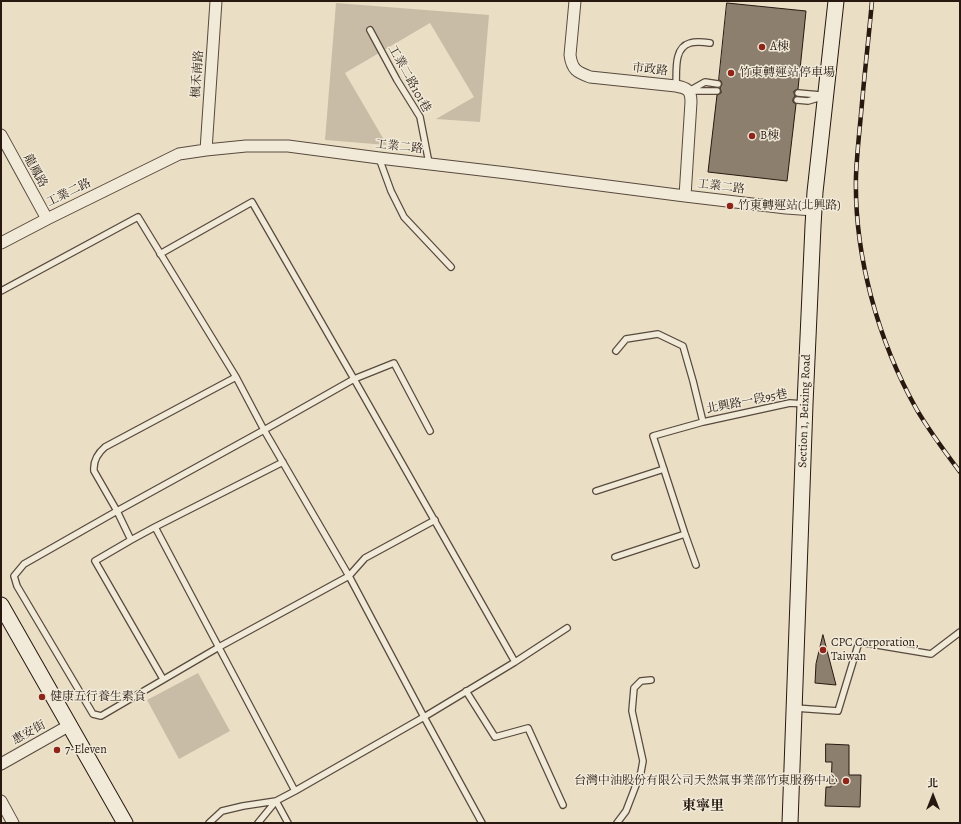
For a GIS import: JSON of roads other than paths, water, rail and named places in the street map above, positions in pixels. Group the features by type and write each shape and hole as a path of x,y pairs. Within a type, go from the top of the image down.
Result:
{"street":[{"name":"楓禾南路","path":"206,150 216,1"},
{"name":"市政路","path":"575,1 570,55 574,70 590,77 676,86 683,87 689,91"},
{"name":"Section 1, Beixing Road","path":"790,823 805,404 815,192 836,1"},
{"path":"684,196 691,102 689,91"},
{"name":"龍鳳路","path":"1,135 47,219"},
{"name":"工業二路","path":"1,243 179,154 246,146 288,146 684,196 814,210"},
{"path":"1,605 125,823"},
{"name":"惠安街","path":"1,764 70,725"},
{"path":"1,801 13,823"}],"lane":[{"name":"工業二路101巷","path":"370,30 397,80 420,117 429,163"},
{"path":"676,86 678,56 681,48 690,43 710,43"},
{"path":"689,91 705,82 718,84"},
{"path":"689,91 717,91"},
{"path":"798,93 825,96"},
{"path":"797,100 808,101 825,96"},
{"path":"379,158 391,192 404,217 451,267"},
{"path":"160,254 252,202 515,662"},
{"path":"1,291 138,217 236,377 264,430 349,576 482,823"},
{"name":"北興路一段95巷","path":"616,351 626,339 658,334 683,346 694,381 703,422 790,403 805,404"},
{"path":"430,431 394,363 354,378 24,564 14,576 17,586 93,714 102,716 219,647 349,576 365,558 435,520"},
{"path":"132,540 94,471 93,466 99,452 105,447 236,377"},
{"path":"696,565 684,534 653,436 703,422"},
{"path":"163,680 95,561 155,527 283,462"},
{"path":"596,491 664,469"},
{"path":"155,527 295,791"},
{"path":"615,557 684,534"},
{"path":"209,823 222,811 276,801 295,791 424,717 515,662 567,628"},
{"path":"795,708 838,711 859,642 931,654 960,632"},
{"path":"617,823 626,811 641,772 643,761 632,711 634,688 641,681 651,680"},
{"path":"466,691 495,737 528,728 563,805"},
{"path":"258,823 276,801"},
{"path":"276,801 288,823"}],"railway":[{"path":"872,1 856,176 856,206 864,267 880,326 903,383 927,426 960,472"}],"place":[{"name":"A棟","path":"762,47"},
{"name":"竹東轉運站停車場","path":"731,73"},
{"name":"B棟","path":"752,136"},
{"name":"竹東轉運站(北興路)","path":"730,206"},
{"name":"CPC Corporation, Taiwan","path":"823,650"},
{"name":"健康五行養生素食","path":"42,697"},
{"name":"7-Eleven","path":"57,750"},
{"name":"台灣中油股份有限公司天然氣事業部竹東服務中心","path":"846,781"}],"district":[{"name":"東寧里","path":"703,807"}]}
